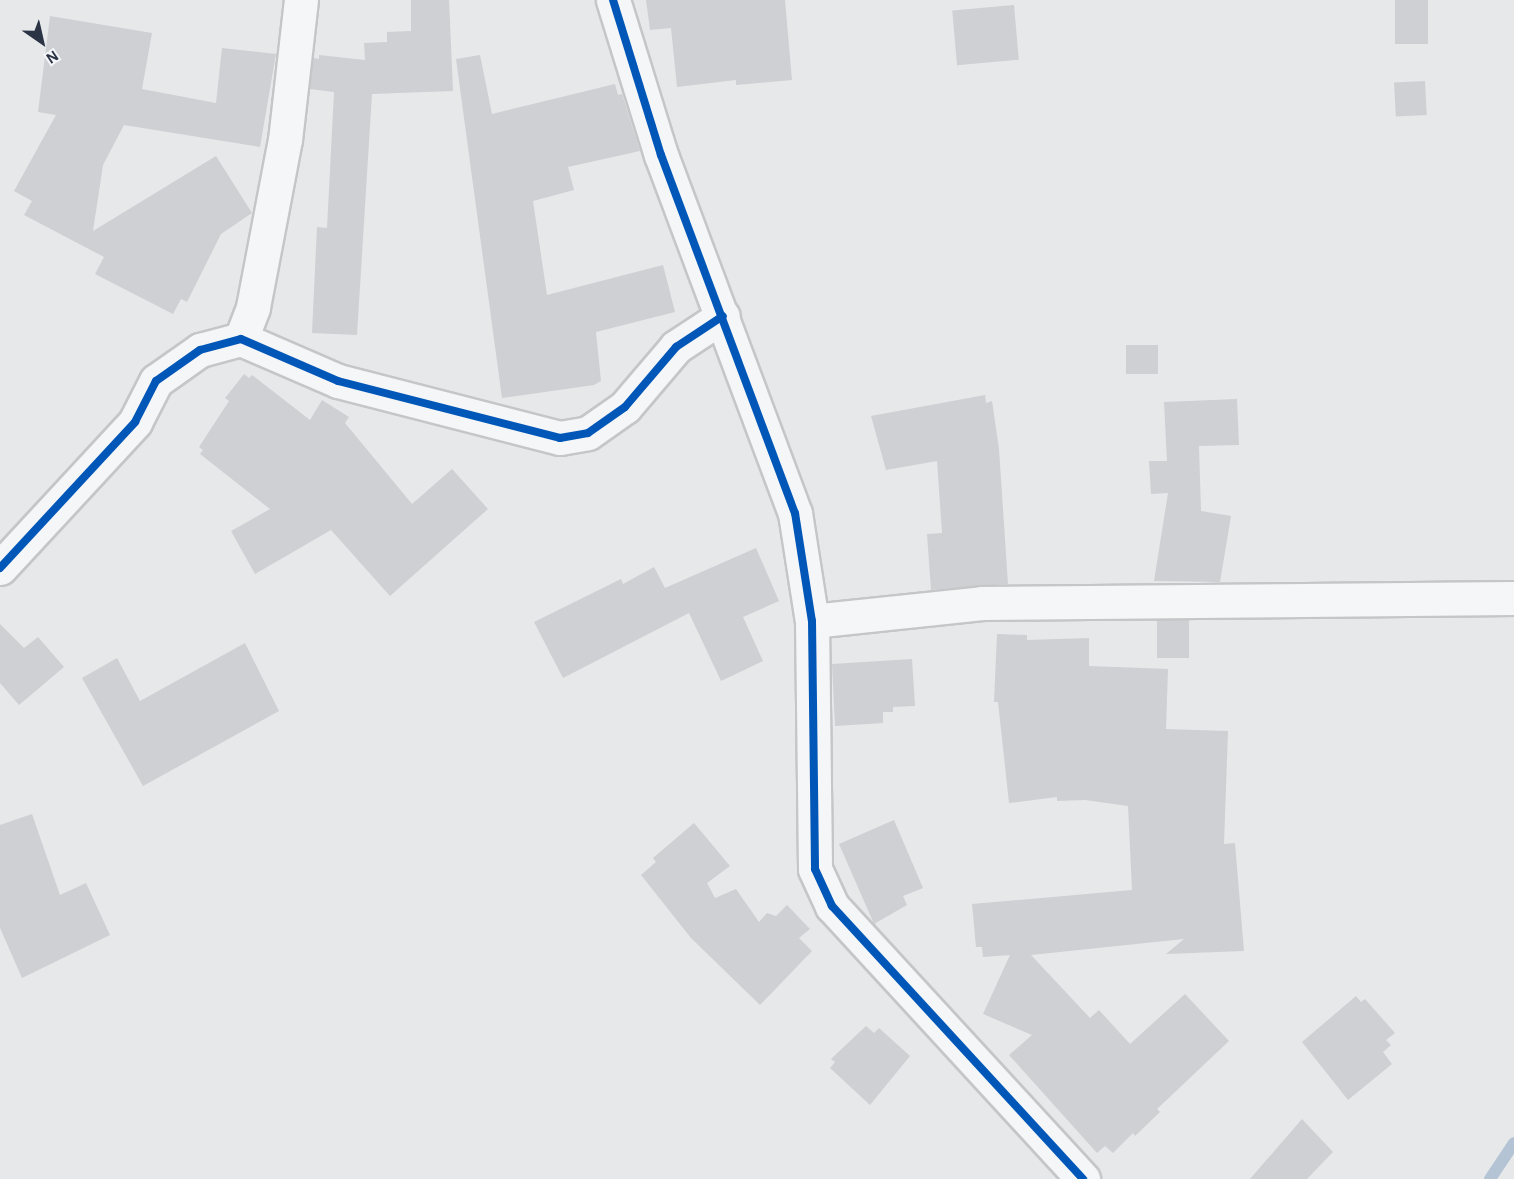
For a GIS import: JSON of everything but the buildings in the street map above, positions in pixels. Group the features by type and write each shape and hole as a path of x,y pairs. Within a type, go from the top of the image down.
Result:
{"street":[{"path":"241,339 253,307 285,140 301,0"},
{"path":"613,0 661,155 795,513 812,621 815,869 832,906 1083,1179"},
{"path":"0,568 135,422 156,381 200,350 241,339 338,381 560,438 588,433 625,407 676,347 723,316"},
{"path":"812,621 982,603 1514,598"}],"waterway":[{"path":"1490,1179 1514,1143"}],"cycle path":[{"path":"613,0 661,155 795,513 812,621 815,869 832,906 1083,1179"},
{"path":"0,568 135,422 156,381 200,350 241,339 338,381 560,438 588,433 625,407 676,347 723,316"}]}
